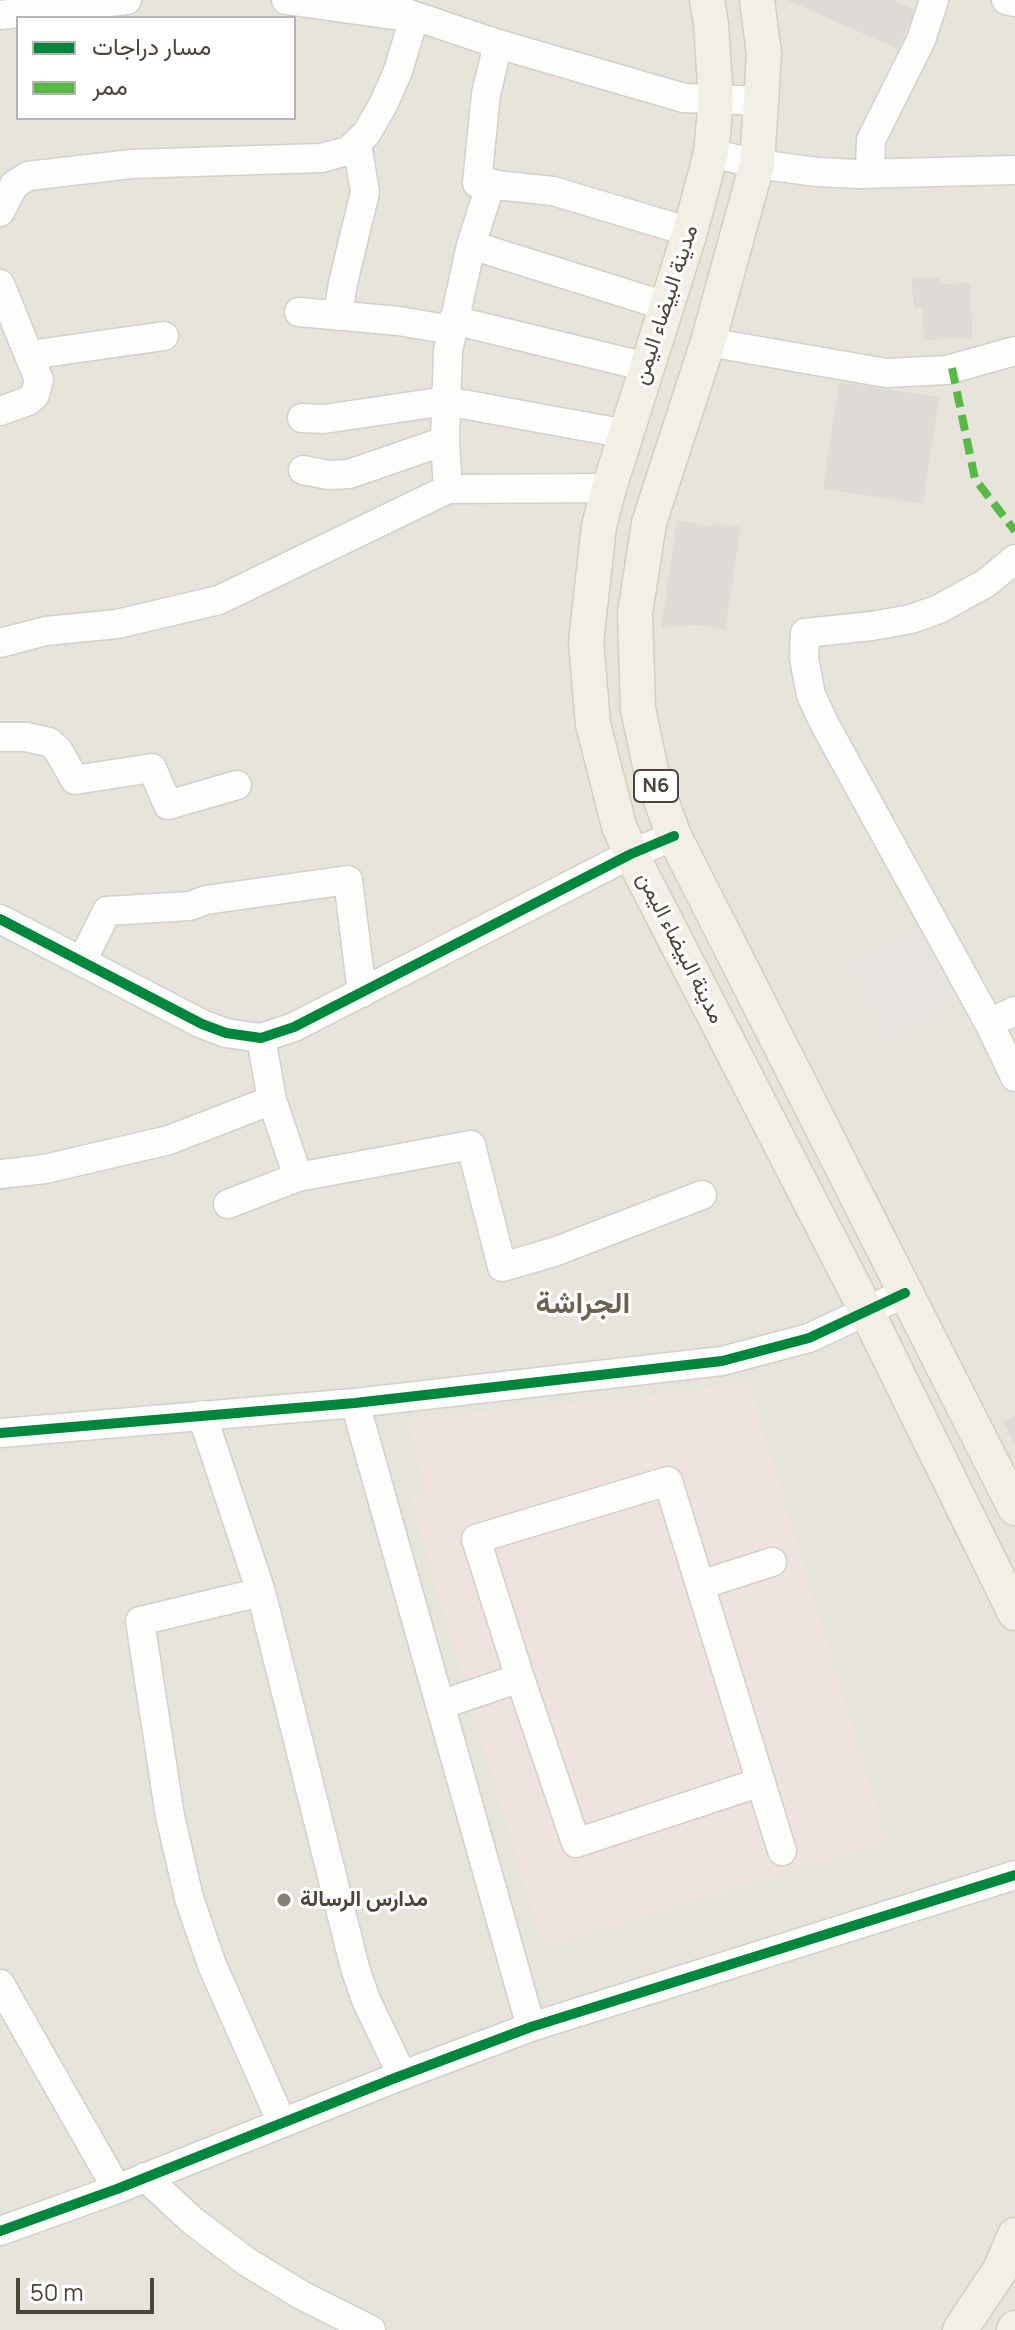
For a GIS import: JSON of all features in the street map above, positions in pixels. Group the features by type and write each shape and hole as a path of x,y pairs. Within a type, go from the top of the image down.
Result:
{"main road":[{"name":"مدينة البيضاء اليمن","path":"707,0 716,101 711,153 690,232 609,488 592,569 586,642 588,682 601,761 619,826 631,854 867,1312 1015,1613"},
{"name":"مدينة البيضاء اليمن","path":"757,0 764,54 757,164 708,342 649,523 635,613 638,709 652,775 674,836 1015,1508"},
{"path":"960,2330 1000,2270 1015,2235"}],"street":[{"path":"0,15 127,0"},
{"path":"286,0 414,18"},
{"path":"377,0 414,18 684,98 763,101"},
{"path":"870,174 871,140 921,40 934,0"},
{"path":"1006,0 1015,2"},
{"path":"0,212 14,185 28,176 131,164 337,156 357,144 375,120 392,86 414,18"},
{"path":"498,44 484,104 477,183 532,187 574,196 690,232"},
{"path":"338,316 365,192 357,144"},
{"path":"711,153 757,164 817,172 870,174 1015,170"},
{"path":"448,489 446,369 452,325 471,245 491,183"},
{"path":"471,245 666,306"},
{"path":"0,284 39,380 35,395 28,401 0,411"},
{"path":"299,312 452,325 647,367"},
{"path":"30,355 164,336"},
{"path":"708,342 886,373 947,370 1015,351"},
{"path":"302,418 324,419 446,401 626,434"},
{"path":"303,470 329,475 349,474 445,441"},
{"path":"0,643 46,631 117,624 219,600 448,489 609,488"},
{"path":"1015,559 986,583 939,609 898,621 805,633 806,677 824,723 989,1023 1015,1077"},
{"path":"0,737 26,737 49,742 58,750 75,780 152,768 168,805 237,785"},
{"path":"0,919 202,1024 235,1035 261,1038 294,1027 631,854 674,836"},
{"path":"82,961 107,911 190,906 206,900 348,880 362,993"},
{"path":"989,1023 1015,1011"},
{"path":"261,1038 272,1100 298,1177"},
{"path":"0,1174 45,1169 169,1140 272,1100"},
{"path":"228,1204 298,1177 471,1145 502,1267 554,1252 702,1195"},
{"path":"0,1433 355,1403 722,1361 809,1338 905,1293"},
{"path":"355,1403 531,2027"},
{"path":"202,1415 261,1592 350,1951 366,2000 402,2075"},
{"path":"761,1782 576,1843 476,1539 668,1481 761,1782 782,1851"},
{"path":"700,1585 772,1562"},
{"path":"261,1592 140,1621 170,1816 183,1877 212,1965 282,2123"},
{"path":"440,1705 520,1678"},
{"path":"0,2231 117,2189 531,2027 1015,1875"},
{"path":"0,1984 117,2189"},
{"path":"145,2177 194,2222 247,2262 303,2296 371,2330"}],"shaded area":[{"path":"0,0 1015,0 1015,2330 0,2330"},
{"path":"919,929 954,1004 886,1044 850,965"},
{"path":"749,1382 887,1841 543,1947 410,1498 426,1492 408,1418 629,1399"}],"building":[{"path":"787,0 894,0 916,11 898,49"},
{"path":"911,278 940,278 940,284 971,283 972,338 924,340 922,308 914,308"},
{"path":"839,382 939,397 923,504 823,489"},
{"path":"677,520 712,527 713,523 741,527 725,630 697,625 661,628"},
{"path":"1015,1416 1015,1444 1003,1422"}],"marked path":[{"path":"952,368 975,479 1015,531"}],"cycle path":[{"path":"0,919 202,1024 226,1033 261,1038 294,1027 631,854 674,836"},
{"path":"0,1433 355,1403 722,1361 809,1338 905,1293"},
{"path":"0,2231 117,2189 531,2027 1015,1875"}],"place":[{"name":"مدارس الرسالة","path":"284,1900"}],"district":[{"name":"الجراشة","path":"583,1305"}]}
